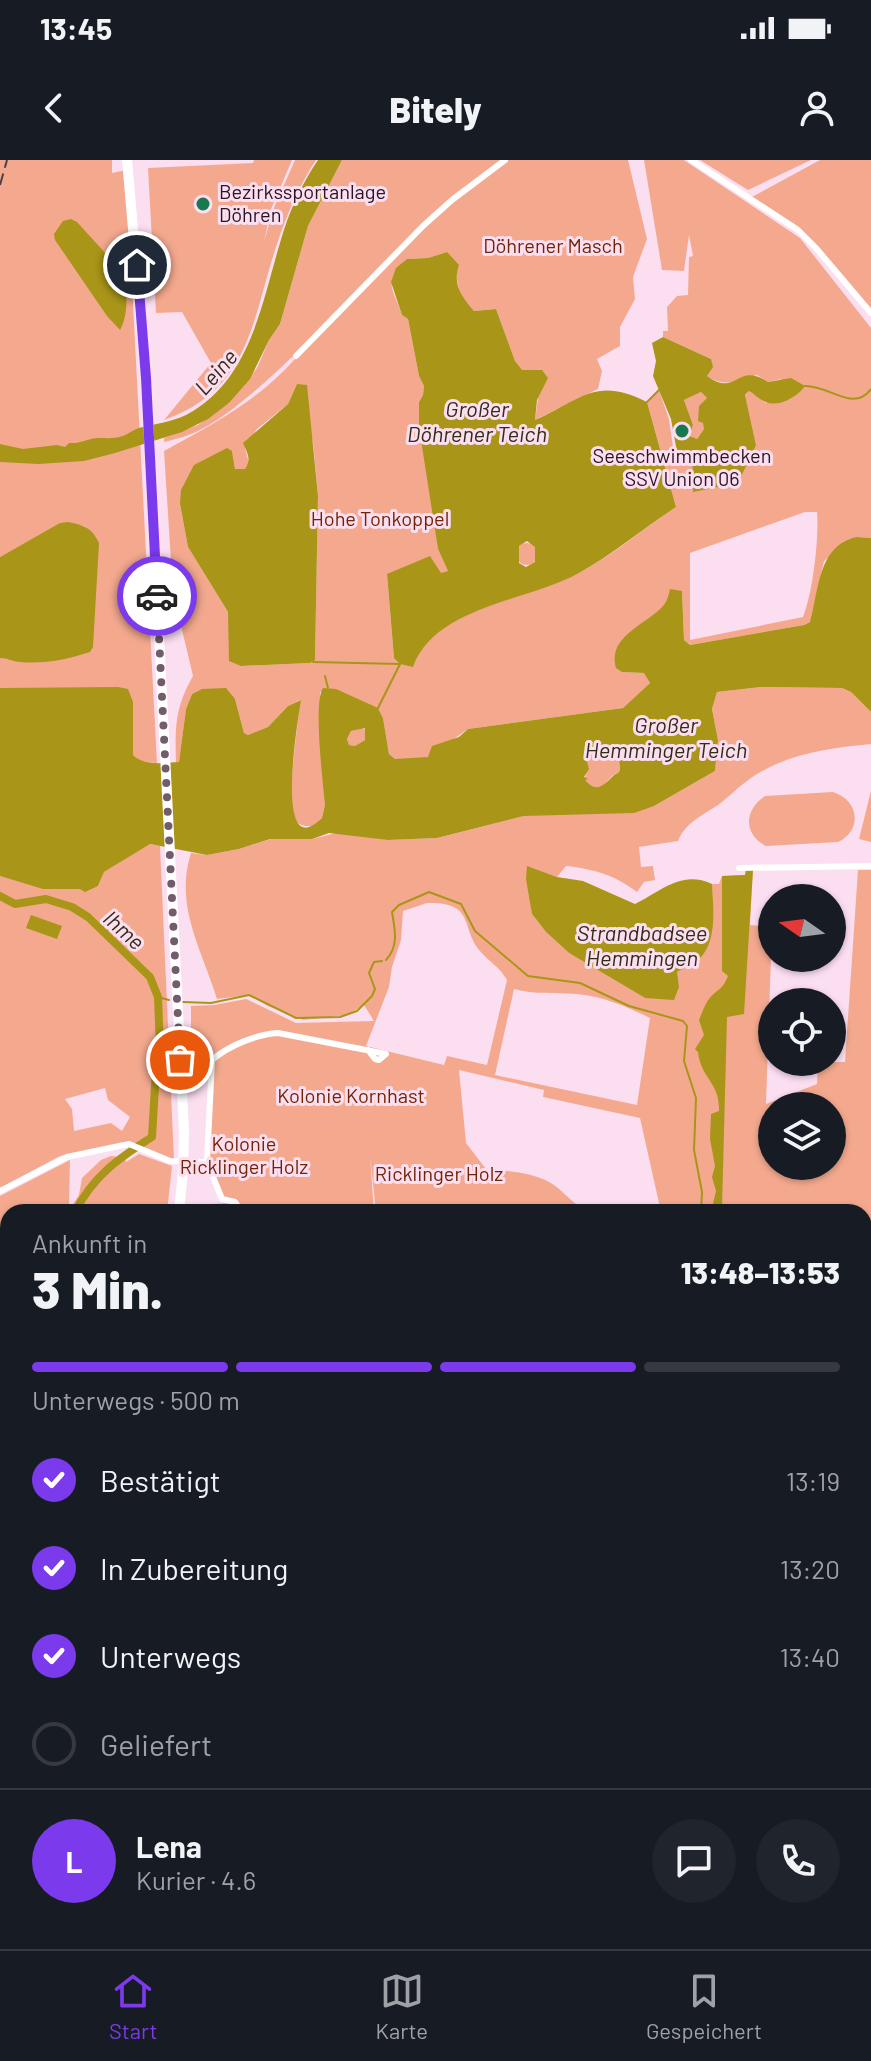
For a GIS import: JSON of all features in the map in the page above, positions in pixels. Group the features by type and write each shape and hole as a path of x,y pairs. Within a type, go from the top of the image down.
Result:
{"highway":[{"path":"126,166 148,468 182,1148 177,1204"}],"street":[{"path":"296,356 423,226 505,160"},
{"path":"691,160 798,230 871,313"},
{"path":"739,868 871,866"},
{"path":"236,1204 222,1199 207,1162 211,1063 217,1056 258,1037 278,1033 368,1050"},
{"path":"0,1191 67,1157 137,1147 170,1161 207,1162"}],"green space":[{"path":"0,160 112,160 112,173 126,170 157,763 140,761 133,755 133,702 62,688 0,688 0,658 6,657 85,526 60,524 0,557"},
{"path":"254,160 292,160 271,209 264,242 273,210 295,160 316,160 289,211 253,324 231,371 215,390 193,407 164,420 211,363 182,312 156,313 148,168 253,163"},
{"path":"342,160 628,160 647,239 633,277 635,299 620,327 620,346 597,359 602,371 598,389 535,420 542,370 521,370 496,309 474,311 460,295 447,252 428,258 407,259 395,274 393,291 402,315 408,319 419,376 424,386 419,402 420,413 438,549 448,571 444,574 387,574 394,658 413,666 424,646 441,630 462,617 579,573 676,507 647,402 659,390 669,419 674,454 692,452 693,491 756,445 745,396 749,391 766,403 781,379 768,382 757,375 732,382 714,380 707,376 711,359 663,337 663,331 668,331 667,307 677,296 688,295 689,257 693,256 689,235 684,271 662,270 644,160 684,160 800,238 871,328 871,538 857,537 824,561 810,622 804,625 690,645 684,640 682,591 666,605 622,672 645,673 650,683 623,708 468,729 428,757 395,759 389,754 383,718 378,708 320,692 325,805 322,818 314,826 305,826 296,821 291,799 300,700 288,706 268,727 248,735 244,733 235,699 203,689 192,694 186,709 179,763 176,763 177,718 193,676 173,592 164,451 217,421 250,399 295,359 292,357 241,403 211,424 181,438 164,442 164,438 198,425 229,403 257,368 280,324 308,226","holes":["297,384 313,442 318,496 315,659 310,663 241,666 228,612 188,547 180,504 232,451 235,469 245,469 249,463 245,448 257,429 288,404","805,512 817,512 817,523 812,580 803,617 690,640 690,553"]},
{"path":"700,160 811,160 748,190"},
{"path":"820,160 871,160 871,309 820,249 793,223 750,198"},
{"path":"701,392 707,398 704,429 697,439 688,437 693,425 684,400"},
{"path":"527,543 535,546 538,554 535,562 527,565 519,562 516,554 519,546"},
{"path":"761,687 842,688 851,692 871,712 871,744 823,750 776,764 747,781 695,820 678,841 639,847 641,867 653,866 655,880 644,882 637,892 612,877 585,869 566,866 557,877 528,867 532,914 569,953 645,998 700,958 713,920 712,884 719,884 722,876 745,875 746,870 753,869 750,925 758,926 758,972 770,972 770,988 758,988 758,1076 767,1076 766,1092 758,1092 758,1180 846,1180 846,1092 797,1092 817,1084 817,1076 846,1076 858,870 871,870 871,1204 659,1204 640,1118 543,1097 544,1090 459,1070 466,1143 486,1169 518,1172 542,1179 577,1204 375,1204 370,1156 373,1204 233,1204 223,1197 209,1161 213,1062 210,1045 191,1045 191,1006 246,999 296,1023 374,1021 364,1005 347,1015 303,1020 249,995 217,999 188,910 187,872 191,853 207,855 271,839 312,839 340,832 388,840 437,838 524,816 654,806 715,771 718,740 712,709 717,692","holes":["427,903 460,911 480,951 507,980 487,1065 447,1056 444,1065 366,1046 389,987 401,940 403,911","514,989 596,997 650,1018 637,1105 495,1075"]},
{"path":"366,730 365,740 355,746 349,745 347,739 351,731"},
{"path":"600,745 619,754 620,767 618,773 595,788 584,780 587,772 584,751"},
{"path":"871,791 871,842 859,839"},
{"path":"833,792 848,802 855,816 851,830 838,842 766,846 750,829 753,808 765,796"},
{"path":"149,844 160,846 174,1160 134,1143 60,1156 0,1188 0,876 73,889 98,886 104,872","holes":["105,1088 108,1100 130,1117 122,1131 111,1123 74,1131 72,1109 65,1099"]},
{"path":"139,1154 172,1166 168,1204 81,1204 103,1173 125,1156 126,1162"},
{"path":"120,1157 106,1168 79,1204 73,1204 79,1195 82,1178 101,1160"},
{"path":"70,1160 69,1204 0,1204 0,1196"}],"water":[{"path":"318,160 342,160 308,226 280,324 250,379 229,403 208,419 182,432 84,461 38,464 0,462 0,444 23,449 65,447 69,443 95,438 120,437 139,428 186,415 208,400 225,383 250,340 287,221"},
{"path":"71,219 106,254 124,281 126,310 120,330 55,240 54,234 63,221"},
{"name":"Großer Döhrener Teich","path":"447,252 459,265 458,285 474,311 496,309 515,361 522,370 542,370 548,378 537,400 535,420 578,398 602,391 629,394 647,402 676,507 579,573 462,618 441,631 424,647 413,667 400,664 394,658 387,574 430,556 441,573 448,571 438,549 419,427 419,402 424,386 419,376 408,319 402,315 391,282 396,268 407,259 428,258","holes":["527,541 535,547 535,562 526,567 519,563 519,546"]},
{"path":"663,337 711,359 713,367 707,376 717,382 731,382 749,375 768,382 791,378 805,386 798,394 777,403 764,401 749,391 745,395 756,445 738,483 693,492 692,452 677,452 671,419 653,376 656,361 652,343","holes":["701,392 707,398 699,406 698,421 703,423 704,429 697,439 689,436 693,425 684,400"]},
{"path":"297,384 307,385 318,496 315,660 310,663 241,666 229,661 228,612 188,547 180,504 181,490 194,465 227,448 232,451 235,469 245,469 248,459 243,443 288,404"},
{"path":"68,522 87,528 99,543 93,647 90,652 46,662 0,658 0,557 60,523"},
{"name":"Großer Hemminger Teich","path":"857,537 871,538 871,712 851,692 842,688 761,687 717,692 712,709 718,740 715,771 654,806 634,813 524,816 437,838 388,840 329,833 312,839 270,839 207,855 150,844 104,872 98,886 85,892 80,889 43,889 0,876 0,688 128,689 133,702 133,755 154,763 179,762 186,709 192,694 202,689 226,688 235,699 244,733 248,735 268,727 288,706 301,700 294,756 293,806 297,822 307,828 322,818 325,805 319,726 323,688 336,689 378,708 383,718 389,754 395,759 428,757 432,746 459,737 468,729 623,708 650,683 644,673 622,672 616,668 617,647 622,639 663,606 670,589 682,591 684,640 690,645 804,625 810,622 827,559 844,542","holes":["365,728 365,740 355,746 349,745 347,739 351,731","600,745 619,754 620,770 606,783 596,787 585,780 588,779 584,777 589,769 584,751"]},
{"name":"Strandbadsee Hemmingen","path":"527,866 557,877 583,881 635,904 681,881 691,879 712,884 712,934 699,959 677,972 679,987 674,1000 645,998 569,953 532,914"},
{"path":"753,869 744,1014 727,1017 722,1204 713,1204 716,1191 712,1177 715,1166 710,1139 711,1114 719,1111 719,1101 695,1049 704,1035 699,1020 705,1006 728,976 722,971 722,876 745,875 746,870"},
{"path":"31,915 62,926 57,939 26,928"}],"waterway":[{"path":"805,386 856,399 871,389"},
{"path":"647,402 659,390"},
{"path":"313,662 400,664 378,708"},
{"path":"325,676 328,688"},
{"path":"386,960 394,943 392,912 399,905 429,892 461,904 475,931 528,976 580,983 629,1006 683,1021 687,1026 684,1061 696,1098 694,1150 701,1204"},
{"name":"Ihme","path":"0,896 15,904 46,899 72,907 88,917 150,977 158,997 160,1049 152,1137 108,1169 79,1204"},
{"path":"183,1002 211,1003 249,995 296,1018 340,1017 357,1011 372,996 375,989 369,973 374,962 382,961"},
{"path":"158,997 169,1000"}],"railway":[{"path":"0,185 7,160"}],"way so far":[{"path":"157,596 180,1060"}],"place":[{"name":"Bezirkssportanlage Döhren","path":"203,204"},
{"name":"Seeschwimmbecken SSV Union 06","path":"682,431"}],"route":[{"path":"137,265 157,596"}],"park label":[{"name":"Döhrener Masch","path":"553,246"},
{"name":"Hohe Tonkoppel","path":"380,519"},
{"name":"Kolonie Kornhast","path":"351,1096"},
{"name":"Kolonie Ricklinger Holz","path":"244,1156"},
{"name":"Ricklinger Holz","path":"439,1174"}],"water label":[{"name":"Leine","path":"216,372"}]}
